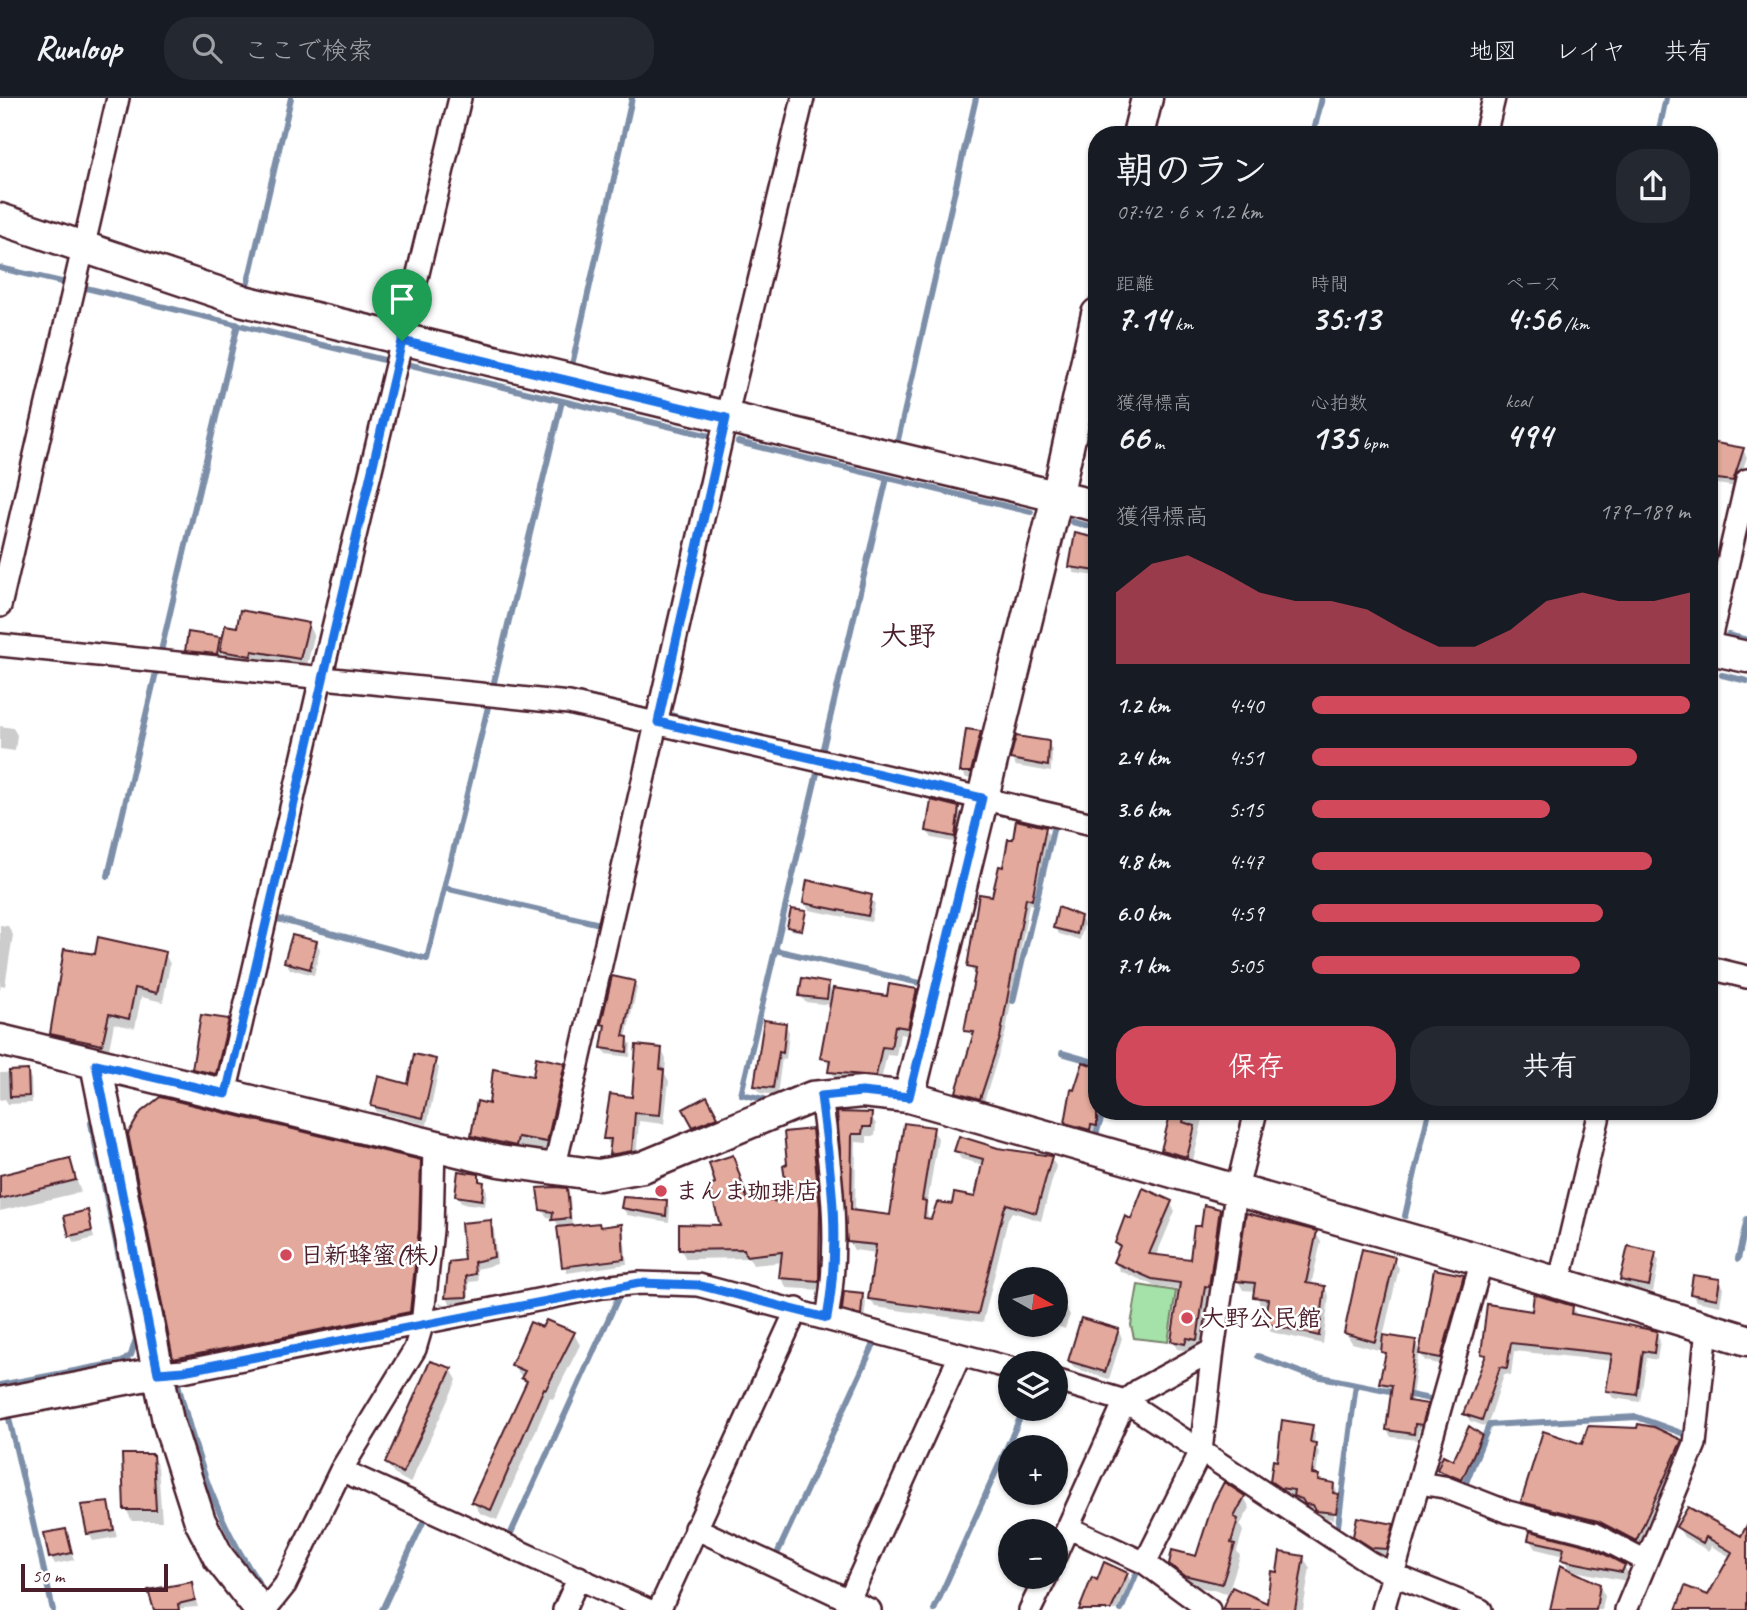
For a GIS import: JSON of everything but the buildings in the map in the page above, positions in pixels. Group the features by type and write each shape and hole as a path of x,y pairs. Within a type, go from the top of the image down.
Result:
{"street":[{"path":"0,606 118,98"},
{"path":"226,1094 321,678 460,98"},
{"path":"554,1170 726,418 803,98"},
{"path":"1140,126 1147,98"},
{"path":"1487,126 1494,98"},
{"path":"0,219 244,301 1088,504"},
{"path":"909,1097 1057,497 1088,355"},
{"path":"1718,605 1747,481"},
{"path":"0,645 569,703 1088,823"},
{"path":"1718,651 1747,657"},
{"path":"1718,970 1747,977"},
{"path":"0,1040 434,1146 554,1170 599,1175 643,1167 771,1113 821,1096 862,1092 909,1097 1482,1260 1747,1340"},
{"path":"96,1064 168,1421 200,1521 219,1558 262,1610 285,1585 341,1470 415,1349 422,1325 432,1230 434,1146"},
{"path":"821,1096 836,1210 835,1276 827,1318"},
{"path":"1145,1563 1201,1451 1236,1192 1254,1120"},
{"path":"1559,1284 1598,1120"},
{"path":"1383,1610 1482,1260"},
{"path":"0,1403 158,1373 183,1371 640,1283 698,1285 797,1309 998,1365"},
{"path":"659,1610 797,1309"},
{"path":"1626,1610 1644,1560 1686,1471 1695,1444 1707,1328"},
{"path":"1209,1610 1145,1563 1069,1528 1125,1401 1139,1390 1213,1350"},
{"path":"849,1600 960,1355"},
{"path":"1068,1384 1125,1401 1392,1574 1480,1610"},
{"path":"341,1470 648,1610"},
{"path":"1419,1483 1444,1487 1508,1512 1594,1534 1644,1560"},
{"path":"695,1528 870,1610"},
{"path":"564,1610 579,1577"},
{"path":"1030,1610 1040,1589"}],"green space":[{"path":"1138,1285 1176,1291 1168,1342 1134,1338 1131,1325"}],"waterway":[{"path":"248,282 291,98"},
{"path":"572,365 632,98"},
{"path":"897,444 976,98"},
{"path":"1315,126 1322,98"},
{"path":"1660,126 1666,98"},
{"path":"0,268 66,283"},
{"path":"82,287 384,360"},
{"path":"108,876 238,324"},
{"path":"411,365 710,436"},
{"path":"278,919 427,959 562,401"},
{"path":"738,442 1031,512"},
{"path":"764,1099 741,1094 887,478"},
{"path":"1072,522 1088,526"},
{"path":"1728,635 1747,640"},
{"path":"1722,675 1747,681"},
{"path":"579,695 643,710"},
{"path":"670,715 709,725"},
{"path":"1013,1001 1053,830"},
{"path":"445,888 600,924"},
{"path":"775,950 920,983"},
{"path":"1062,1053 1088,1060"},
{"path":"1094,1139 1101,1120"},
{"path":"1405,1216 1427,1120"},
{"path":"0,1385 122,1362 131,1355 136,1339 91,1123"},
{"path":"1738,1259 1747,1219"},
{"path":"511,1533 618,1298"},
{"path":"777,1554 874,1344"},
{"path":"1258,1356 1302,1373 1356,1384"},
{"path":"178,1384 210,1488 231,1536 260,1585"},
{"path":"1338,1526 1356,1384 1435,1400"},
{"path":"8,1414 53,1610"},
{"path":"1465,1485 1489,1425 1637,1417 1687,1435"},
{"path":"934,1610 1019,1421"},
{"path":"382,1610 425,1518"},
{"path":"1121,1610 1138,1570"}],"place":[{"name":"まんま珈琲店","path":"661,1191"},
{"name":"日新蜂蜜(株)","path":"286,1255"},
{"name":"大野公民館","path":"1187,1318"}],"district":[{"name":"大野","path":"908,635"}],"route":[{"path":"402,341 726,418 658,722 982,798 909,1097 862,1092 821,1096 836,1210 835,1276 827,1318 698,1285 640,1283 602,1287 422,1325 183,1371 158,1373 96,1064 226,1094 321,678 402,341"}]}
